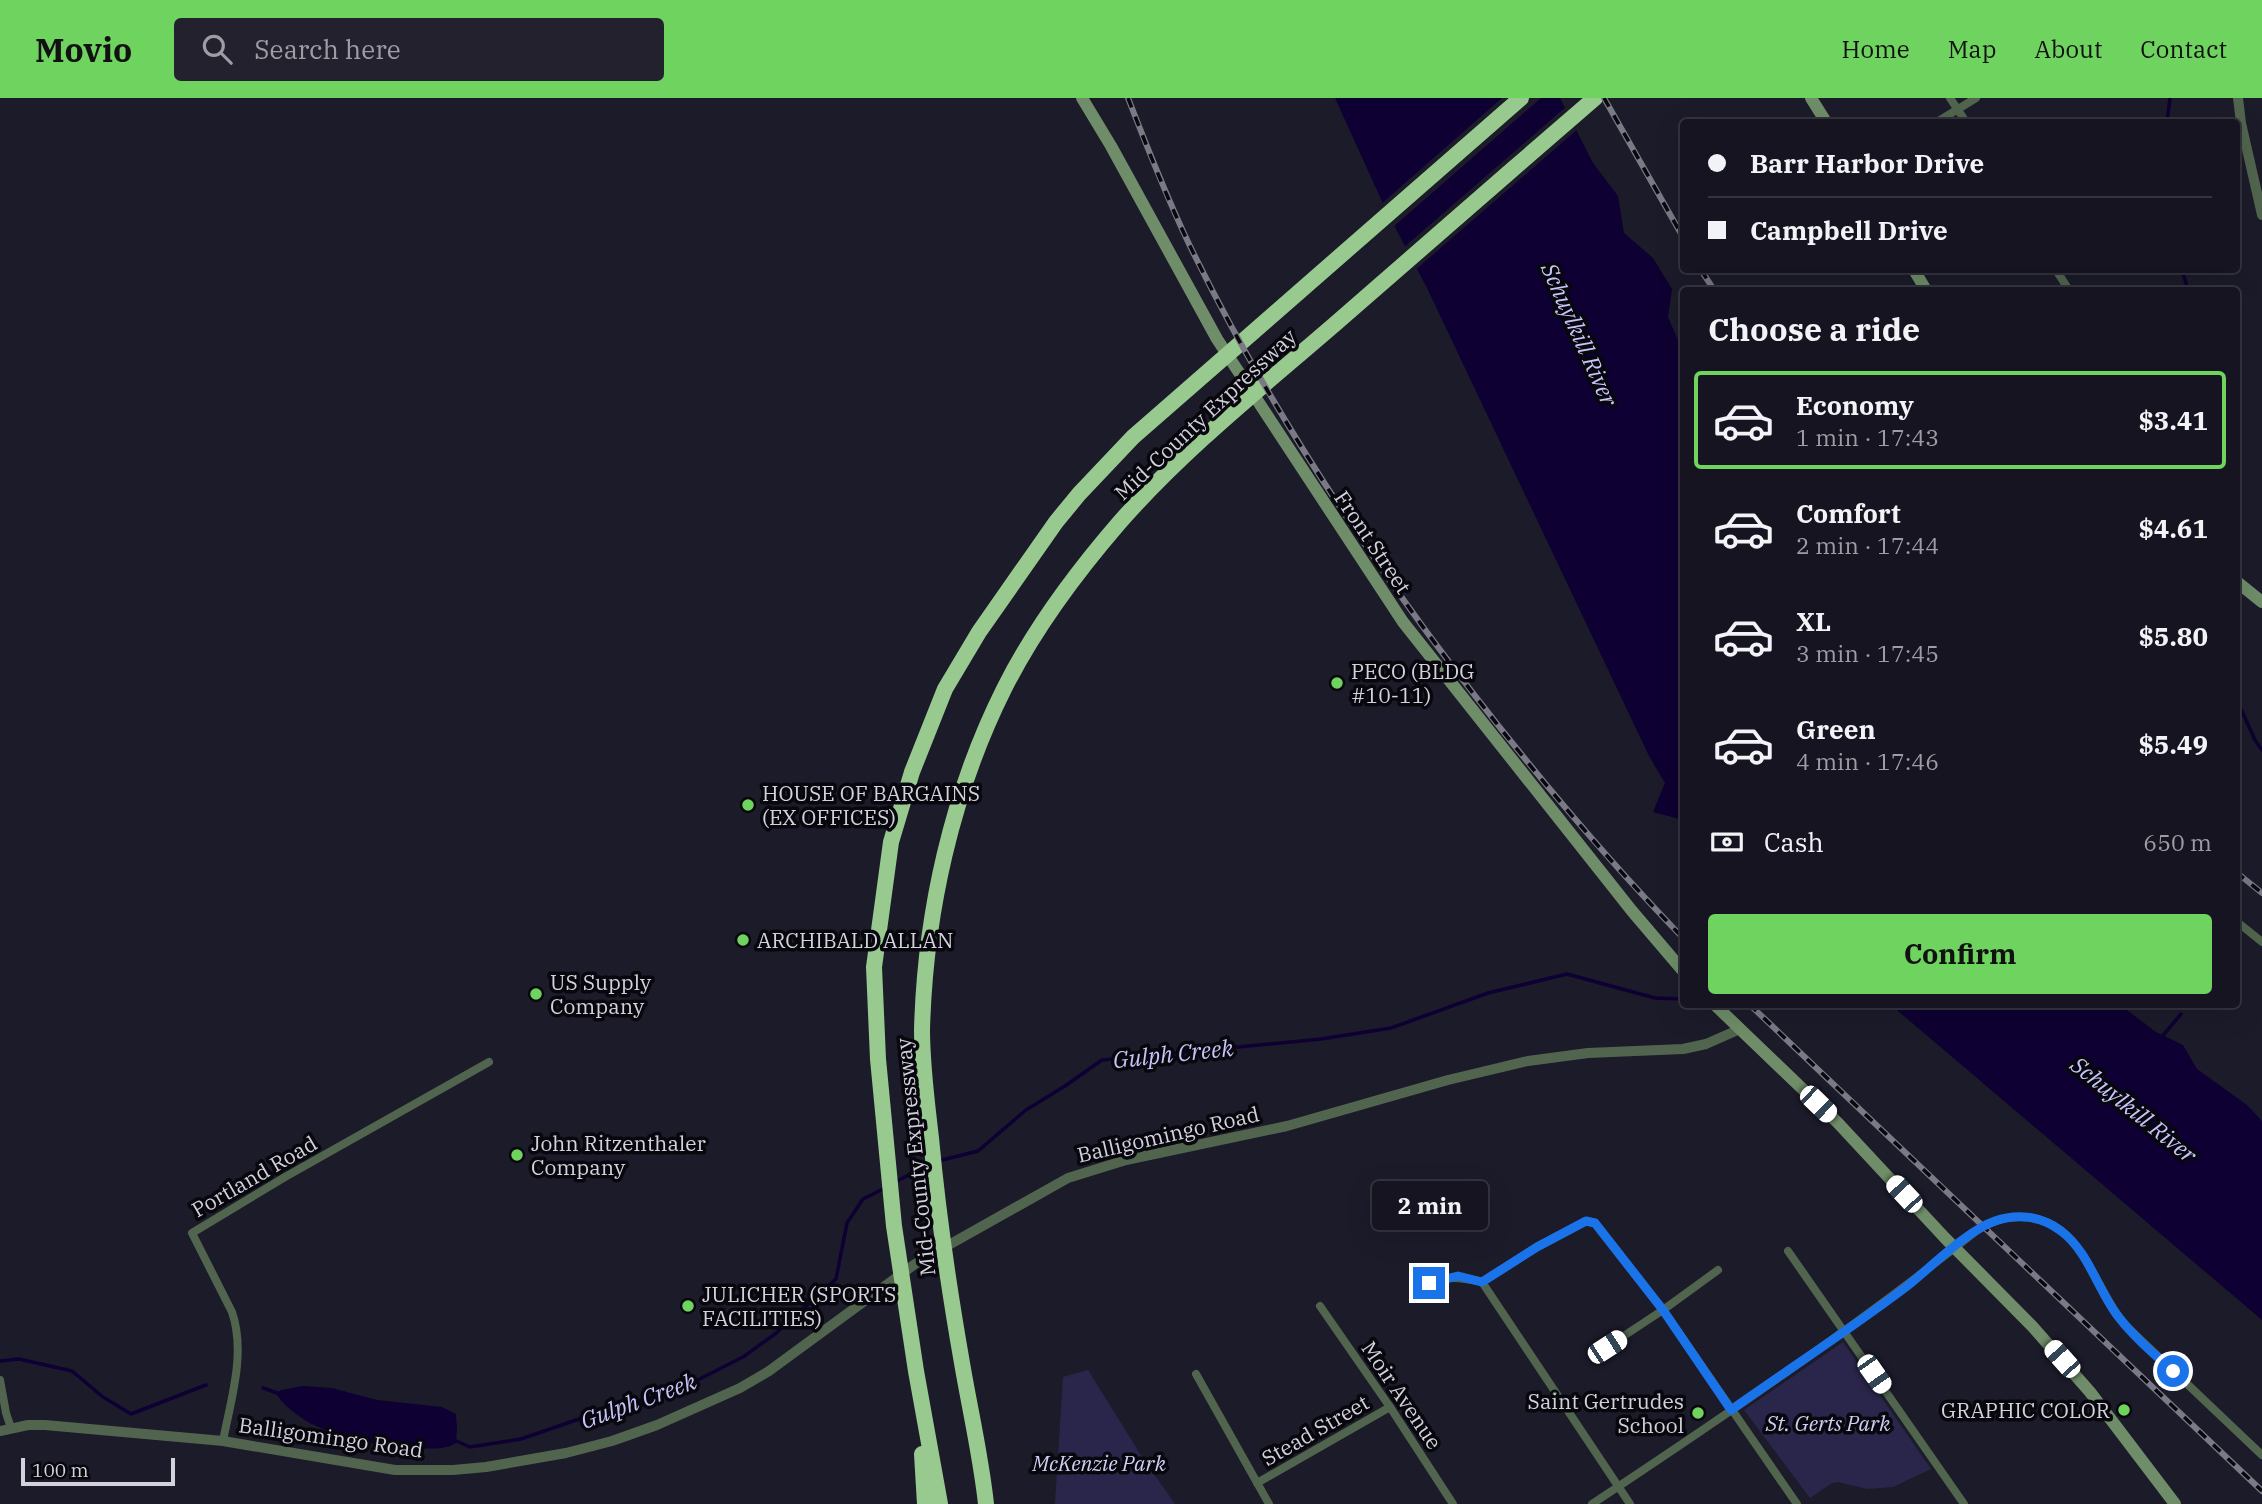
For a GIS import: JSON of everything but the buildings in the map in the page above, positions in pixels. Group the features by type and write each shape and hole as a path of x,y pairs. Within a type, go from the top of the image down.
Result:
{"highway":[{"name":"Mid-County Expressway","path":"940,1504 894,1226 878,1059 874,967 891,842 900,806 945,689 979,632 1033,554 1079,494 1142,429 1521,98"},
{"name":"Mid-County Expressway","path":"986,1499 961,1358 936,1187 922,1033 929,941 935,902 955,818 972,766 1004,690 1037,632 1075,576 1121,521 1199,443 1595,98"},
{"path":"916,1371 925,1504"}],"main road":[{"name":"Front Street","path":"1082,98 1217,339 1403,622 1624,901 1680,967"},
{"path":"1811,98 1824,119"},
{"path":"2240,584 2262,602"},
{"path":"1718,1008 1845,1130 2032,1326 2072,1370 2175,1504"}],"street":[{"path":"1950,98 1964,119"},
{"path":"1942,119 1976,98"},
{"path":"2238,98 2262,215"},
{"path":"2240,924 2262,942"},
{"name":"Balligomingo Road","path":"6,1430 45,1425 223,1441 395,1470 486,1467 566,1453 657,1425 750,1382 769,1371 915,1264 1068,1178 1126,1160 1287,1126 1507,1066 1568,1055 1690,1048 1740,1029"},
{"name":"Portland Road","path":"223,1441 238,1359 237,1325 192,1233 285,1177 489,1062"},
{"path":"1592,1504 1904,1288 1976,1231 1996,1220 2012,1217 2035,1218 2067,1235 2116,1313 2135,1336 2262,1455"},
{"path":"1482,1282 1537,1247 1586,1221 1595,1223 1663,1310 1797,1504"},
{"path":"1788,1251 1964,1504"},
{"path":"1607,1347 1718,1270"},
{"path":"1414,1295 1429,1283 1442,1279 1458,1276 1482,1282 1630,1504"},
{"name":"Moir Avenue","path":"1320,1306 1453,1504"},
{"path":"1196,1374 1269,1504"},
{"path":"0,1381 6,1430"},
{"name":"Stead Street","path":"1257,1483 1390,1407"}],"green space":[{"name":"St. Gerts Park","path":"1843,1342 1931,1469 1893,1487 1867,1489 1832,1483 1810,1498 1744,1410"},
{"name":"McKenzie Park","path":"1088,1370 1175,1504 1055,1504 1063,1377"}],"water":[{"name":"Schuylkill River","path":"1335,98 1560,98 1593,163 1618,196 1624,233 1653,258 1672,289 1668,317 1680,345 1680,819 1653,812 1665,783 1649,756 1427,288 1385,208"},
{"name":"Schuylkill River","path":"1895,1008 2124,1008 2156,1032 2183,1045 2197,1069 2247,1105 2262,1121 2262,1320"},
{"path":"303,1386 332,1388 377,1400 442,1407 456,1414 456,1443 441,1448 413,1448 376,1444 338,1435 303,1419 288,1408 276,1394 281,1390"}],"pier":[{"path":"1502,98 1541,98 1392,228 1380,205"},
{"path":"1568,105 1579,128 1414,271 1402,249"}],"waterway":[{"path":"2167,119 2170,98"},
{"path":"2183,273 2187,287"},
{"path":"2240,707 2262,750"},
{"name":"Gulph Creek","path":"938,1161 978,1151 1026,1110 1102,1060 1321,1039 1391,1028 1488,993 1567,974 1655,998 1680,999"},
{"path":"2160,1039 2181,1014"},
{"name":"Gulph Creek","path":"895,1182 928,1165"},
{"name":"Gulph Creek","path":"454,1440 470,1447 521,1439 611,1408 674,1392 743,1357 775,1334 836,1279 847,1223 863,1199 885,1188"},
{"name":"Gulph Creek","path":"0,1361 19,1359 72,1371 103,1397 131,1414 206,1385"},
{"name":"Gulph Creek","path":"263,1388 280,1394"}],"railway":[{"path":"1128,98 1172,208 1214,295 1329,491 1426,631 1487,711 1582,827 1680,935"},
{"path":"1604,98 1680,232"},
{"path":"1703,273 1712,287"},
{"path":"2240,875 2262,893"},
{"path":"1753,1008 2262,1491"}],"place":[{"name":"PECO (BLDG #10-11)","path":"1337,683"},
{"name":"HOUSE OF BARGAINS (EX OFFICES)","path":"748,805"},
{"name":"ARCHIBALD ALLAN","path":"743,940"},
{"name":"US Supply Company","path":"536,994"},
{"name":"John Ritzenthaler Company","path":"517,1155"},
{"name":"JULICHER (SPORTS FACILITIES)","path":"688,1306"},
{"name":"GRAPHIC COLOR","path":"2124,1410"},
{"name":"Saint Gertrudes School","path":"1698,1413"}],"route":[{"path":"1429,1283 1458,1276 1482,1282 1537,1247 1586,1221 1595,1223 1663,1310 1731,1410 1904,1288 1976,1231 1989,1223 2019,1216 2043,1221 2059,1229 2073,1242 2116,1313 2135,1336 2173,1371"}]}
